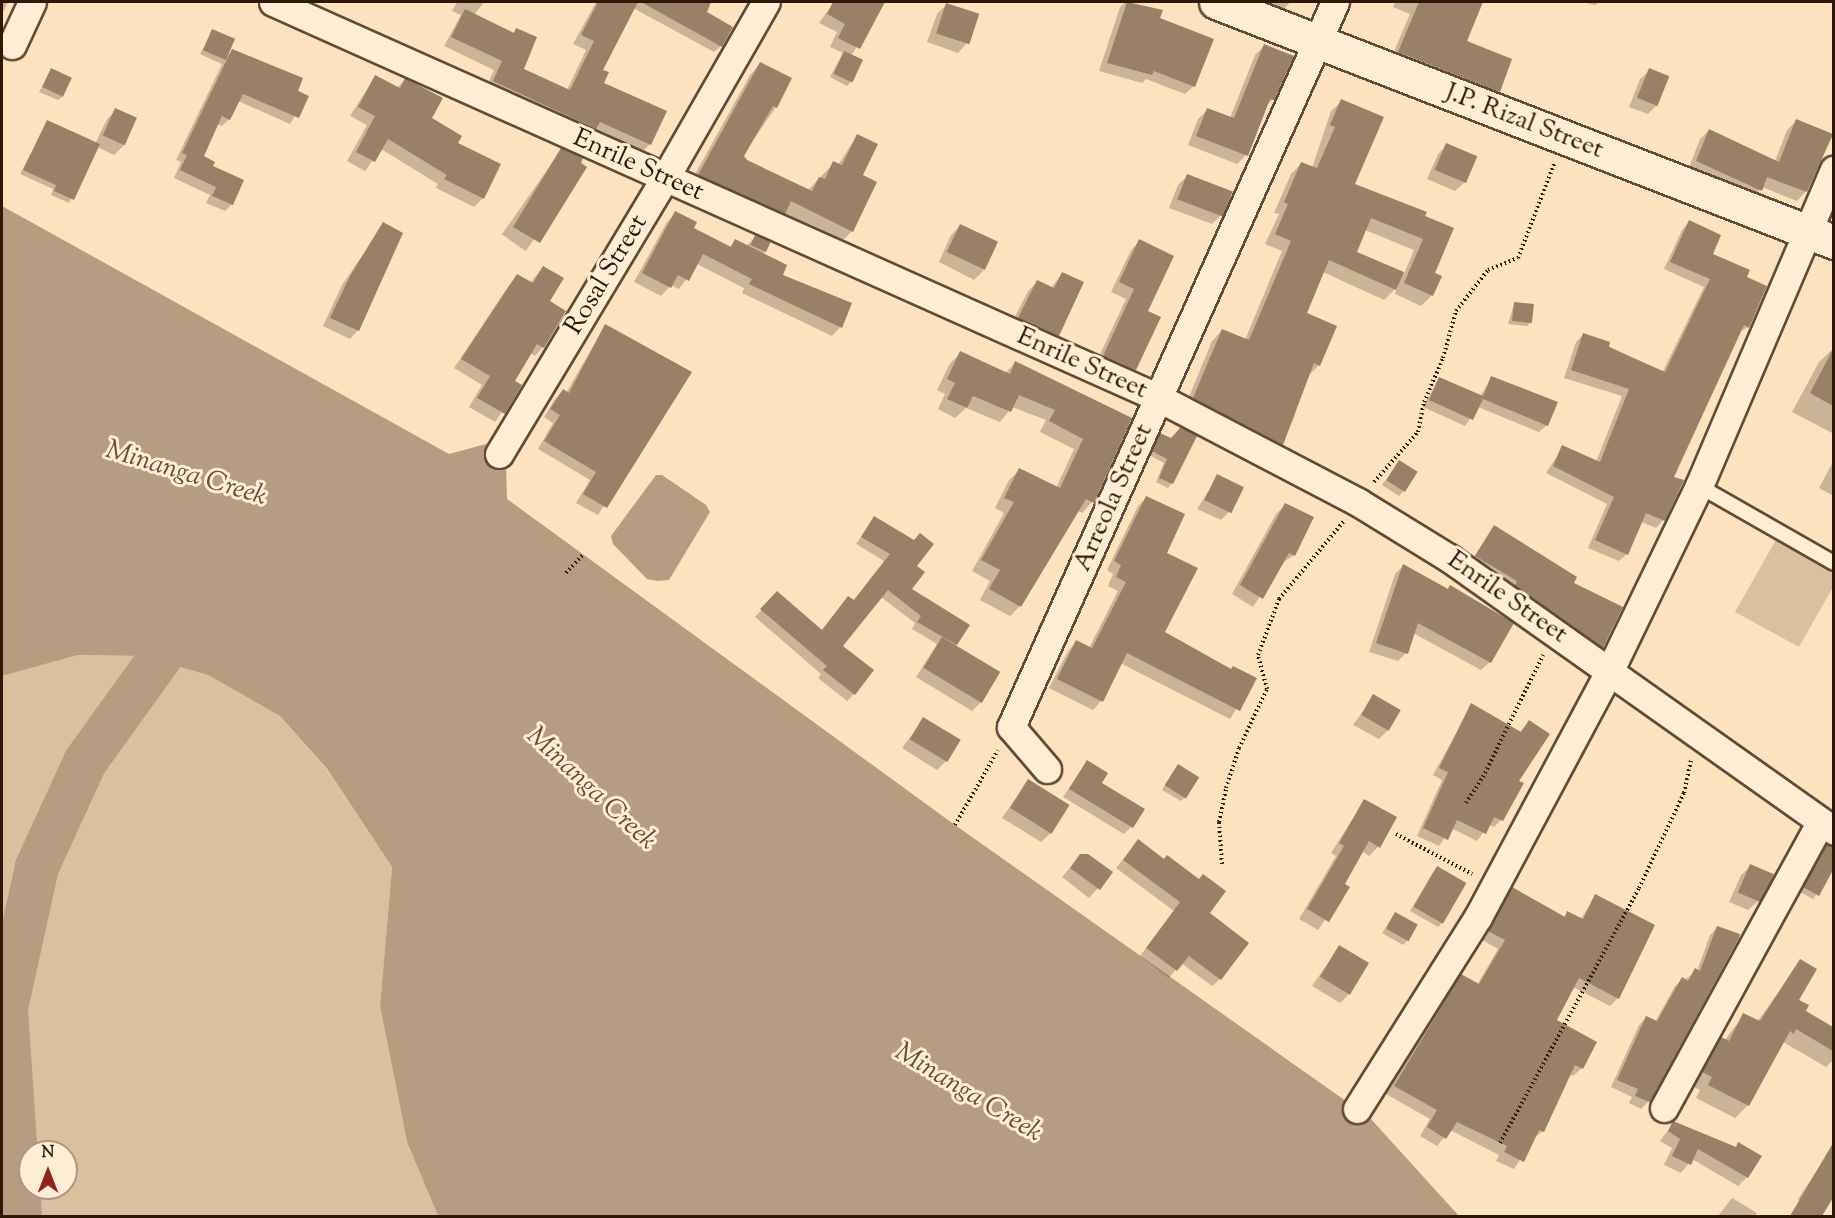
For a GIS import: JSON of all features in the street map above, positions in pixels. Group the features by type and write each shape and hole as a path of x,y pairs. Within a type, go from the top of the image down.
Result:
{"street":[{"path":"12,45 32,2"},
{"name":"Enrile Street","path":"273,2 1159,398 1358,502 1449,558 1555,631 1611,670 1696,737 1827,827"},
{"name":"Rosal Street","path":"499,454 665,178 766,2"},
{"name":"J.P. Rizal Street","path":"1216,2 1821,237"},
{"name":"Arreola Street","path":"1011,727 1335,2"},
{"path":"1357,1109 1495,886 1611,670 1821,237 1833,170"},
{"path":"1011,727 1047,770"},
{"path":"1664,1108 1827,827"}],"lane":[{"path":"1699,486 1833,563"}],"path":[{"path":"566,573 583,555"},
{"path":"1466,803 1483,777 1555,631"},
{"path":"955,825 1011,727"},
{"path":"1500,1143 1639,888 1684,793 1696,737"},
{"path":"1396,834 1495,886"}],"shaded area":[{"path":"1777,538 1833,570 1833,587 1799,647 1735,612"},
{"path":"78,655 142,656 208,675 280,716 327,770 392,867 380,1006 407,1142 438,1216 2,1216 2,676"}],"water":[{"name":"Minanga Creek","path":"2,206 449,454 486,444 506,465 507,499 955,825 1370,1118 1459,1216 438,1216 407,1142 380,1006 392,867 327,769 280,716 208,675 142,656 78,655 2,676"},
{"path":"656,475 662,475 706,505 710,512 669,580 658,581 647,579 613,544 611,536"}],"building":[{"path":"598,2 638,2 603,70 609,72 604,83 667,111 651,145 600,122 596,129 493,81 502,61 451,37 465,9 514,33 516,28 537,37 524,69 570,90 594,41 581,35"},
{"path":"641,2 711,2 707,12 733,27 722,47"},
{"path":"833,2 885,2 860,49 838,38 845,24 827,14"},
{"path":"1127,2 1163,10 1160,18 1214,39 1195,87 1154,71 1152,75 1107,63"},
{"path":"1419,2 1483,2 1467,41 1512,59 1500,92 1398,52"},
{"path":"946,3 979,14 969,44 936,33"},
{"path":"212,29 235,39 226,60 203,50"},
{"path":"1264,44 1294,56 1274,100 1270,99 1248,156 1196,136 1207,108 1234,118"},
{"path":"232,49 303,78 298,91 309,96 299,118 243,94 230,120 222,116 204,156 215,162 213,166 244,180 233,205 212,196 216,187 180,170 187,155 182,153"},
{"path":"844,51 863,60 852,83 833,74"},
{"path":"760,62 792,78 777,108 773,106 744,156 747,160 812,191 819,177 825,179 833,161 842,165 857,134 878,144 863,175 877,182 853,232 791,201 785,214 698,175"},
{"path":"51,68 72,78 63,97 42,87"},
{"path":"1649,68 1669,76 1657,106 1637,98"},
{"path":"375,75 400,88 405,78 443,98 432,118 462,136 458,143 501,164 484,199 444,179 447,175 388,139 375,162 356,152 375,116 358,107"},
{"path":"1341,99 1384,117 1355,184 1427,212 1425,216 1454,228 1435,273 1442,276 1433,296 1404,283 1423,239 1371,218 1357,252 1404,272 1396,290 1329,260 1307,313 1337,326 1320,366 1314,363 1283,445 1193,398 1222,329 1249,340 1291,241 1275,234 1288,204 1284,202 1301,162 1317,168 1335,127 1330,125"},
{"path":"115,108 137,118 125,145 103,135"},
{"path":"1796,119 1833,134 1807,192 1767,177 1762,191 1696,161 1709,129 1779,162"},
{"path":"47,120 100,144 74,200 54,191 56,185 23,170"},
{"path":"1446,143 1477,156 1466,183 1435,170"},
{"path":"561,148 583,158 581,163 587,167 540,243 513,227"},
{"path":"1187,174 1233,192 1223,217 1177,199"},
{"path":"675,211 697,222 694,228 731,247 735,239 787,265 783,275 852,303 842,328 749,284 752,279 703,254 689,281 678,275 671,288 642,273"},
{"path":"1689,220 1721,235 1713,254 1750,270 1747,277 1767,286 1749,328 1744,325 1674,477 1684,480 1665,521 1646,513 1628,555 1595,540 1614,497 1553,466 1562,445 1600,462 1629,389 1571,370 1583,333 1610,342 1609,347 1665,372 1710,279 1670,262"},
{"path":"383,222 403,233 359,331 330,318 350,276"},
{"path":"960,224 998,242 985,270 947,252"},
{"path":"755,235 771,242 766,252 751,245"},
{"path":"1139,239 1174,256 1148,311 1161,317 1136,370 1103,356 1134,289 1119,282"},
{"path":"543,266 564,278 550,301 566,311 544,348 537,344 515,381 522,385 505,414 477,398 490,376 461,359 517,274 533,283"},
{"path":"1062,272 1084,282 1059,336 1018,318 1037,280 1054,288"},
{"path":"1514,302 1534,304 1532,323 1512,321"},
{"path":"605,324 692,372 607,508 583,494 596,472 544,441 560,415 550,409 563,389 569,393"},
{"path":"1833,349 1833,406 1810,393"},
{"path":"960,351 1010,374 1015,361 1132,418 1094,503 1086,499 1021,607 989,589 1000,570 981,560 1014,502 1004,498 1019,468 1060,488 1083,439 1049,421 1055,410 1019,395 1011,412 973,396 967,408 947,399 955,383 947,379"},
{"path":"1491,376 1558,402 1548,426 1483,399 1473,420 1429,400 1439,377 1483,396"},
{"path":"1181,427 1197,436 1173,484 1159,478 1167,459 1152,451 1160,433 1171,438"},
{"path":"1399,460 1418,472 1405,492 1386,480"},
{"path":"1217,474 1244,487 1231,513 1204,500"},
{"path":"1146,496 1185,514 1167,553 1198,568 1165,632 1231,669 1233,666 1257,678 1240,711 1127,653 1103,702 1057,679 1076,640 1092,648 1126,582 1116,577 1121,565 1114,561"},
{"path":"1285,503 1314,517 1295,556 1289,553 1263,599 1240,585"},
{"path":"874,516 914,540 920,533 934,544 917,566 925,572 912,589 970,625 957,645 917,622 921,616 888,590 843,646 874,670 855,695 823,670 827,666 760,609 777,591 822,630 848,596 854,600 890,554 861,537"},
{"path":"1494,525 1577,577 1574,583 1623,607 1603,648 1515,585 1517,581 1475,556"},
{"path":"1403,564 1448,589 1450,585 1514,623 1491,663 1418,623 1408,654 1376,643"},
{"path":"942,637 1000,672 982,703 923,668"},
{"path":"1373,694 1401,710 1389,731 1361,715"},
{"path":"1471,703 1521,732 1529,720 1550,734 1519,781 1524,783 1503,821 1494,817 1486,834 1457,820 1448,840 1423,828 1448,772 1439,768"},
{"path":"923,717 961,740 947,762 910,739"},
{"path":"1087,760 1108,773 1102,783 1145,809 1133,828 1069,789"},
{"path":"1178,764 1199,777 1186,798 1165,785"},
{"path":"1028,779 1070,805 1052,834 1010,808"},
{"path":"1364,799 1397,817 1380,848 1369,841 1345,884 1350,887 1329,922 1307,909 1344,846 1339,843"},
{"path":"1138,839 1164,859 1167,855 1199,879 1203,874 1226,891 1210,913 1249,943 1221,980 1189,956 1177,971 1146,948 1180,902 1123,860"},
{"path":"1826,844 1833,847 1833,870 1819,896 1803,887"},
{"path":"1080,854 1088,854 1113,872 1100,890 1070,868"},
{"path":"1750,864 1774,874 1762,903 1738,893"},
{"path":"1437,866 1466,883 1443,924 1414,907"},
{"path":"1512,887 1565,917 1567,911 1583,919 1595,894 1655,925 1619,999 1579,978 1557,1020 1597,1042 1583,1069 1575,1065 1544,1132 1539,1130 1524,1162 1504,1152 1507,1146 1457,1122 1446,1139 1427,1127 1437,1110 1394,1086 1461,974 1479,984 1505,940 1488,931"},
{"path":"1395,912 1418,925 1409,941 1386,929"},
{"path":"1717,926 1740,934 1739,938 1650,1102 1635,1096 1638,1089 1617,1080 1646,1016 1657,1021 1682,977 1688,981 1695,968 1700,971"},
{"path":"1339,945 1369,963 1350,995 1320,977"},
{"path":"1800,959 1817,969 1799,1000 1809,1005 1806,1011 1833,1027 1833,1051 1796,1029 1794,1034 1790,1031 1749,1106 1708,1085 1712,1077 1702,1072 1721,1037 1729,1041 1743,1013 1760,1021"},
{"path":"1673,1121 1736,1147 1738,1142 1762,1156 1748,1178 1698,1149 1691,1165 1672,1156 1680,1139 1668,1131"},
{"path":"1833,1143 1833,1198 1822,1216 1790,1216"}],"waterway":[{"path":"20,1216 6,1008 37,867 85,762 192,613"}]}
